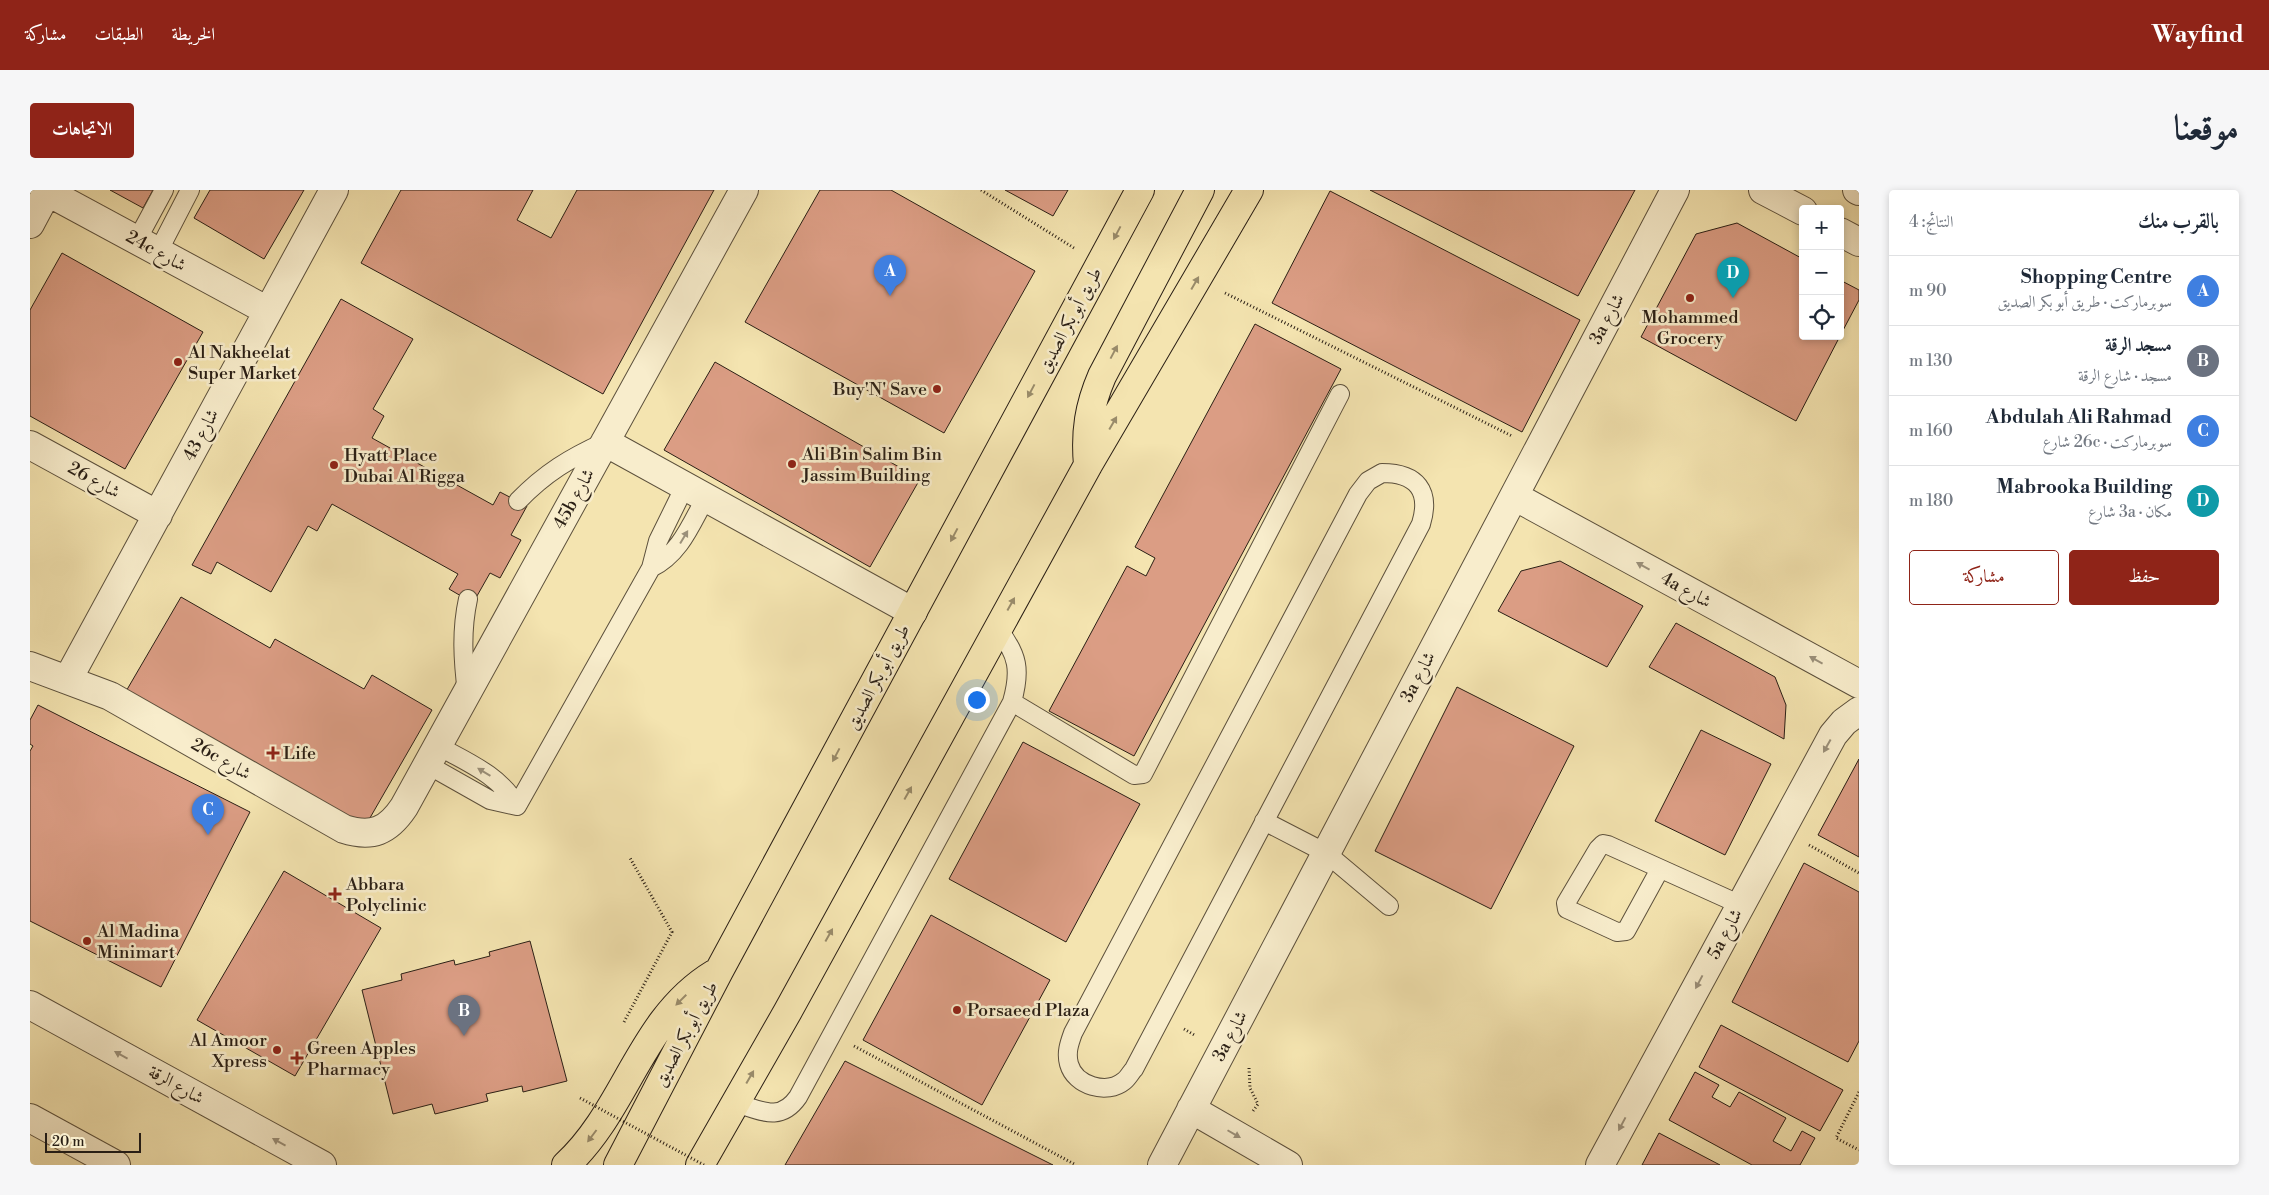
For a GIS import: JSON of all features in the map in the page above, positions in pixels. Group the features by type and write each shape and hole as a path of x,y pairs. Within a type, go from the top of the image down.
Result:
{"main road":[{"name":"طريق أبو بكر الصديق","path":"618,1165 719,971 1140,190"},
{"path":"1088,465 1086,442 1088,419 1099,383 1200,190"},
{"path":"700,1165 1088,465 1249,190"},
{"path":"566,1165 577,1155 596,1131 664,1018 680,1000 699,984 719,971"},
{"path":"713,1165 732,1110"}],"street":[{"name":"شارع 43","path":"68,679 334,190"},
{"name":"45b شارع","path":"404,807 744,190"},
{"name":"3a شارع","path":"1162,1165 1675,190"},
{"path":"1763,190 1799,209"},
{"name":"24c شارع","path":"46,191 268,311"},
{"path":"30,224 46,191"},
{"path":"1844,234 1859,242"},
{"path":"605,442 913,612"},
{"name":"شارع 26","path":"30,445 158,516"},
{"name":"4a شارع","path":"1514,496 1859,684"},
{"name":"26c شارع","path":"30,666 110,696 344,829 357,833 372,833 385,828 396,819 404,807"},
{"name":"5a شارع","path":"1600,1165 1834,735 1844,722 1859,711"},
{"name":"شارع الرقة","path":"30,1005 322,1165"},
{"path":"1191,1110 1288,1165"},
{"path":"30,1118 116,1165"}],"lane":[{"path":"148,246 164,190"},
{"path":"148,246 190,190"},
{"path":"1012,702 1134,775 1143,774 1340,394"},
{"path":"518,501 538,481 570,458 605,442"},
{"path":"1382,474 1398,474 1413,480 1423,493 1426,509 1421,524 1264,822 1134,1068 1124,1081 1109,1088 1092,1087 1078,1079 1069,1065 1067,1049 1073,1034 1353,503 1368,481 1382,474"},
{"path":"651,568 675,550 696,492"},
{"path":"433,755 500,783 513,797 518,806 651,568 658,541 696,492"},
{"path":"467,693 462,655 464,616 468,599"},
{"path":"732,1110 774,1113 784,1111 792,1105 832,1034 1012,702 1018,683 1017,663 1010,644 998,629"},
{"path":"1264,822 1326,853 1389,906"},
{"path":"1660,869 1626,931 1617,932 1567,909 1567,901 1602,844 1660,869 1741,905"}],"path":[{"path":"981,190 1100,265"},
{"path":"1197,279 1538,449"},
{"path":"1782,830 1859,872"},
{"path":"625,1020 672,932 630,858"},
{"path":"832,1034 1076,1165"},
{"path":"1859,1092 1836,1138 1859,1150"},
{"path":"580,1098 704,1165"}],"building":[{"path":"110,190 153,190 143,208"},
{"path":"210,190 304,190 264,259 194,218"},
{"path":"401,190 533,190 517,220 551,238 577,190 714,190 603,394 361,263"},
{"path":"820,190 891,190 1035,271 944,433 745,322"},
{"path":"1005,190 1068,190 1053,216"},
{"path":"1370,190 1635,190 1578,296"},
{"path":"1330,191 1580,320 1522,432 1272,303"},
{"path":"1737,223 1799,257 1799,340 1838,340 1796,421 1641,337 1696,234"},
{"path":"62,253 203,332 125,469 30,416 30,310"},
{"path":"1844,282 1859,290 1859,300 1844,328"},
{"name":"Hyatt Place Dubai Al Rigga","path":"341,299 413,339 373,409 384,416 372,438 493,505 500,492 527,506 511,535 521,540 500,578 490,573 473,603 449,589 458,574 332,504 317,531 308,526 271,592 217,562 211,574 192,565"},
{"path":"1255,324 1341,369 1134,756 1049,711 1127,566 1146,576 1155,558 1135,547"},
{"name":"Ali Bin Salim Bin Jassim Building","path":"715,362 920,479 870,567 664,450"},
{"path":"1560,561 1643,606 1607,667 1498,611 1521,571"},
{"path":"181,597 270,648 275,639 364,689 372,675 432,710 363,830 125,693"},
{"path":"1676,623 1775,677 1786,705 1784,739 1649,667"},
{"path":"1457,687 1574,746 1491,909 1375,851"},
{"path":"38,705 250,812 161,987 30,921 30,751 33,746 30,744 30,720"},
{"path":"1701,730 1771,764 1725,855 1655,821"},
{"path":"1023,742 1140,804 1066,942 949,879"},
{"path":"1859,759 1859,857 1818,835"},
{"path":"1804,863 1859,892 1859,1041 1848,1062 1732,1002"},
{"path":"284,871 381,928 295,1076 197,1020"},
{"name":"Porsaeed Plaza","path":"931,915 1050,980 982,1105 863,1040"},
{"path":"530,941 567,1081 523,1092 522,1086 486,1094 488,1101 435,1114 432,1104 393,1114 362,990 402,980 401,974 454,960 455,965 490,956 489,952"},
{"path":"1721,1025 1843,1090 1820,1131 1699,1067"},
{"path":"845,1061 1053,1165 785,1165"},
{"path":"1695,1072 1719,1085 1712,1097 1730,1107 1739,1092 1786,1118 1773,1141 1791,1151 1802,1131 1815,1138 1800,1165 1752,1165 1669,1120"},
{"path":"1659,1133 1720,1165 1642,1165"}],"place":[{"name":"Shopping Centre","path":"890,296"},
{"name":"Mohammed Grocery","path":"1690,298"},
{"name":"Mabrooka Building","path":"1733,298"},
{"name":"Al Nakheelat Super Market","path":"178,362"},
{"name":"Buy'N' Save","path":"937,389"},
{"name":"Ali Bin Salim Bin Jassim Building","path":"792,464"},
{"name":"Hyatt Place Dubai Al Rigga","path":"334,465"},
{"name":"Life","path":"273,753"},
{"name":"Abdulah Ali Rahmad","path":"208,835"},
{"name":"Abbara Polyclinic","path":"335,894"},
{"name":"Al Madina Minimart","path":"87,941"},
{"name":"Porsaeed Plaza","path":"957,1010"},
{"name":"مسجد الرقة","path":"464,1036"},
{"name":"Al Amoor Xpress","path":"277,1050"},
{"name":"Green Apples Pharmacy","path":"297,1058"}]}
